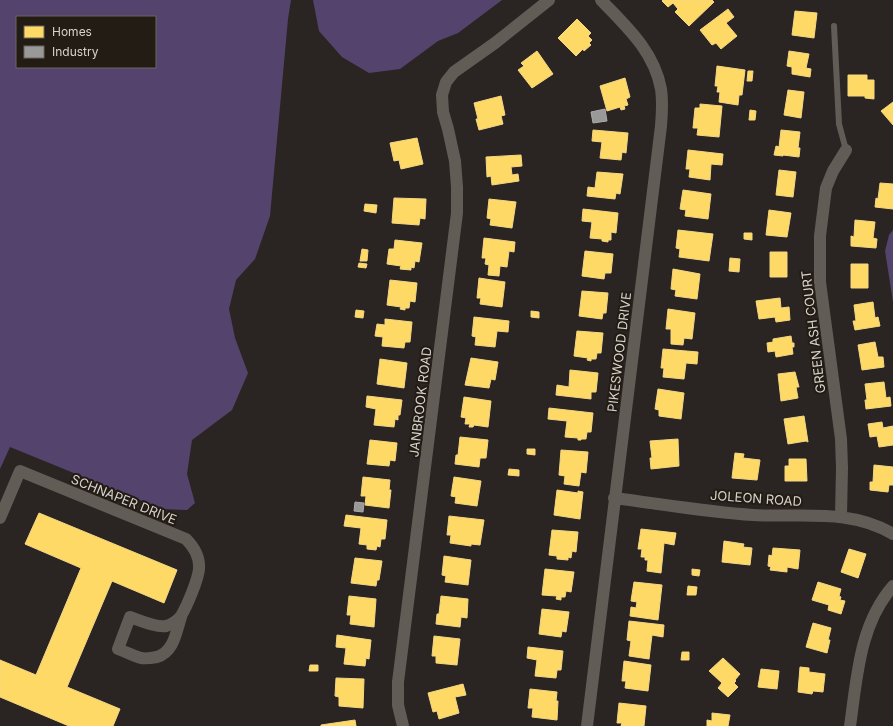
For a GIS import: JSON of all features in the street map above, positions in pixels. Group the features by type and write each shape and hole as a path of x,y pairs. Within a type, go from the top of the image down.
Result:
{"street":[{"name":"JANBROOK ROAD","path":"402,726 398,705 398,682 457,213 455,161 443,112 442,96 446,82 454,72 495,43 549,0"},
{"name":"PIKESWOOD DRIVE","path":"587,726 661,126 662,106 661,90 657,74 650,58 632,32 601,0"},
{"name":"GREEN ASH COURT","path":"841,516 842,468 840,439 820,282 819,260 820,236 826,188 832,171 846,150"},
{"name":"SCHNAPER DRIVE","path":"0,518 20,471 186,539 194,546 198,558 199,568 173,644 163,656 153,658 142,658 118,649 130,617 160,627 166,626 181,617"},
{"name":"JOLEON ROAD","path":"614,498 753,515 841,516 880,526 893,534"},
{"path":"850,726 860,657 866,635 875,614 893,586"}],"lane":[{"path":"834,26 839,124 846,150"}],"shaded area":[{"path":"0,0 291,0 270,216 255,259 236,280 229,309 235,338 248,373 232,410 192,440 187,474 195,503 187,510 162,509 10,447 0,469"},
{"path":"313,0 502,0 458,33 438,41 400,69 369,73 342,57 319,31"},
{"path":"893,230 893,302 885,251 889,235"}],"building: Homes":[{"path":"712,0 714,2 689,26 675,12 678,9 673,3 668,7 662,1"},
{"path":"728,9 734,17 726,23 737,36 721,49 716,43 712,45 700,30"},
{"path":"795,11 817,13 814,38 792,35"},
{"path":"577,19 591,33 588,36 592,40 589,43 591,45 584,51 583,49 576,56 558,38"},
{"path":"537,51 553,74 532,88 518,70 524,66 521,63"},
{"path":"789,51 809,54 806,68 811,69 810,77 792,74 792,67 787,66"},
{"path":"717,66 745,70 742,95 739,95 738,105 719,102 720,92 717,92 718,86 715,86"},
{"path":"748,71 753,71 752,81 747,81"},
{"path":"848,75 867,75 867,80 874,80 874,99 865,98 865,96 848,96"},
{"path":"625,78 630,97 626,99 628,105 624,106 625,109 621,110 620,107 607,111 600,86"},
{"path":"788,90 804,92 801,118 784,115"},
{"path":"501,96 505,115 501,116 503,124 479,130 474,103"},
{"path":"893,102 893,125 881,111"},
{"path":"700,104 722,106 719,137 697,135 698,128 693,128 695,108 700,108"},
{"path":"750,110 756,111 755,120 749,120"},
{"path":"593,130 628,133 626,153 622,152 621,160 600,158 602,142 592,141"},
{"path":"781,130 800,132 798,148 800,148 799,157 774,155 776,146 779,147"},
{"path":"417,138 423,164 401,169 399,160 394,161 390,143"},
{"path":"688,150 723,154 722,165 711,164 710,180 689,177 690,169 686,169"},
{"path":"521,155 522,166 511,167 512,175 518,174 519,181 492,185 491,176 487,177 486,157"},
{"path":"779,170 796,172 793,197 776,195"},
{"path":"597,172 623,174 620,194 616,193 615,199 587,196 588,187 595,188"},
{"path":"880,183 893,184 893,209 875,207 876,198 878,199"},
{"path":"683,190 711,194 708,219 685,216 686,210 680,209"},
{"path":"394,198 426,199 425,219 420,218 419,225 392,223"},
{"path":"489,199 516,202 512,228 490,225 491,219 487,218"},
{"path":"365,204 377,205 376,213 364,211"},
{"path":"583,209 618,213 616,233 611,232 611,240 608,240 608,242 602,241 602,239 590,238 592,222 582,221"},
{"path":"769,210 791,213 787,237 766,235"},
{"path":"855,220 875,222 873,238 877,239 876,248 851,246 851,236 854,237"},
{"path":"678,230 713,234 709,261 679,257 680,249 676,248"},
{"path":"744,233 752,233 752,240 744,239"},
{"path":"484,238 515,242 514,252 509,251 507,267 500,266 499,276 488,275 489,265 485,264 486,258 482,258"},
{"path":"395,240 422,243 419,262 415,261 414,268 411,267 411,270 400,269 401,266 387,264 389,249 394,249"},
{"path":"362,249 368,250 367,261 360,261"},
{"path":"585,251 613,254 611,273 605,273 604,279 582,276"},
{"path":"770,252 787,252 787,277 770,277"},
{"path":"730,258 740,259 739,272 729,271"},
{"path":"359,263 367,264 366,268 358,267"},
{"path":"851,264 868,264 868,288 851,288"},
{"path":"673,269 700,274 697,299 675,296 676,290 671,289"},
{"path":"479,278 505,282 502,307 480,304 481,298 477,298"},
{"path":"390,280 417,283 415,302 410,301 409,308 405,308 405,310 400,309 401,307 387,305"},
{"path":"582,291 608,293 606,313 603,313 602,319 579,316"},
{"path":"780,298 781,308 789,307 790,320 776,322 775,317 759,319 756,301"},
{"path":"873,302 875,318 878,317 880,326 855,330 853,321 856,321 854,305"},
{"path":"668,309 695,313 692,339 684,338 683,345 671,344 671,329 666,329"},
{"path":"356,310 364,311 363,318 355,317"},
{"path":"531,311 539,312 539,318 531,317"},
{"path":"474,317 509,321 508,332 497,331 495,347 475,345 476,337 472,336"},
{"path":"385,319 412,322 410,342 405,342 404,348 382,346 383,337 375,336 377,324 385,325"},
{"path":"577,331 603,333 601,353 597,353 596,359 591,359 591,361 587,360 588,358 574,356"},
{"path":"791,336 792,343 794,343 794,347 792,347 793,354 776,357 775,351 768,352 767,343 773,342 773,339"},
{"path":"875,342 878,357 883,357 884,367 862,370 858,345"},
{"path":"663,349 698,352 697,364 686,363 684,379 663,377 664,368 661,368"},
{"path":"471,358 498,362 495,380 491,379 489,388 465,385"},
{"path":"380,359 407,363 404,388 377,384"},
{"path":"570,370 598,373 596,392 591,392 591,399 556,395 557,385 569,387"},
{"path":"795,372 799,387 796,387 798,398 781,401 778,374"},
{"path":"884,382 886,398 890,397 891,406 866,409 865,400 867,400 865,384"},
{"path":"658,389 684,393 681,419 659,416 659,410 655,409"},
{"path":"367,396 402,400 400,415 398,415 398,420 395,419 394,427 374,425 376,409 366,407"},
{"path":"464,397 491,401 488,427 474,425 473,427 469,427 470,424 465,424 466,418 461,417"},
{"path":"549,408 593,413 591,432 587,432 586,439 581,440 578,440 578,438 565,437 567,421 548,419"},
{"path":"804,416 808,442 788,444 784,419"},
{"path":"882,422 883,428 893,426 893,445 879,447 877,436 870,437 868,424"},
{"path":"460,437 488,440 486,458 480,458 479,467 455,464 456,455 458,455"},
{"path":"678,439 679,466 651,469 650,458 652,458 650,441"},
{"path":"370,440 397,443 395,461 390,460 389,466 367,464"},
{"path":"527,449 535,449 535,455 527,454"},
{"path":"561,450 588,452 586,473 581,472 579,486 564,484 565,476 559,475"},
{"path":"735,453 744,454 743,458 760,460 757,480 732,478"},
{"path":"789,459 806,459 807,481 785,481 785,466 789,466"},
{"path":"874,465 893,467 893,485 889,485 888,492 870,490 870,482 873,482"},
{"path":"509,469 519,470 519,476 508,475"},
{"path":"363,477 390,480 389,490 391,490 389,508 365,505 366,496 361,496"},
{"path":"454,477 481,481 477,506 455,503 456,497 451,496"},
{"path":"557,490 578,493 578,491 583,492 580,519 554,515"},
{"path":"39,513 177,570 164,603 112,581 67,687 120,709 113,726 69,726 0,697 0,660 36,675 81,568 25,544"},
{"path":"346,515 387,520 385,539 381,539 380,547 377,546 376,550 367,549 367,545 359,544 361,528 344,526"},
{"path":"449,516 484,520 480,545 471,544 471,546 450,543 451,535 447,535"},
{"path":"641,529 676,533 674,545 664,543 661,573 647,571 648,560 645,560 645,557 641,557 642,549 638,549"},
{"path":"552,530 578,532 576,552 572,551 571,558 568,557 568,560 557,559 557,556 549,555"},
{"path":"724,541 744,544 743,547 752,548 750,565 722,562"},
{"path":"773,548 800,550 798,569 787,567 787,572 770,570 771,567 768,566 769,555 772,556"},
{"path":"849,549 866,554 858,578 841,572"},
{"path":"444,556 471,560 468,585 445,582 446,576 442,575"},
{"path":"355,558 382,561 379,580 377,580 376,586 351,583"},
{"path":"545,569 574,572 571,592 566,591 565,597 561,597 561,600 556,599 557,596 542,595"},
{"path":"692,569 700,570 699,576 692,575"},
{"path":"634,582 662,585 658,620 630,616 631,607 636,608 637,602 631,601"},
{"path":"818,582 841,589 839,596 841,597 840,600 845,601 841,614 828,610 829,605 812,600"},
{"path":"688,586 697,587 696,595 687,595"},
{"path":"349,596 376,599 374,627 350,624 351,615 347,615"},
{"path":"441,596 468,599 467,618 461,617 460,627 436,624"},
{"path":"542,609 569,612 566,632 562,631 561,637 539,634"},
{"path":"629,621 664,625 663,637 652,635 649,659 629,656 631,641 627,640"},
{"path":"813,623 831,628 827,653 806,647"},
{"path":"337,635 371,640 369,659 366,658 365,666 344,664 346,648 336,647"},
{"path":"434,636 460,639 457,665 436,663 436,656 432,656"},
{"path":"528,647 563,651 561,670 557,670 556,678 535,676 537,660 527,658"},
{"path":"682,652 689,652 689,660 681,660"},
{"path":"723,658 740,674 734,683 738,687 728,697 718,688 722,683 709,671"},
{"path":"624,661 651,665 648,691 625,688 626,681 622,681"},
{"path":"310,665 318,665 318,671 309,671"},
{"path":"800,667 809,668 809,672 825,674 823,692 813,691 812,694 798,692"},
{"path":"761,669 779,671 777,689 758,687"},
{"path":"336,678 364,679 363,708 339,706 339,697 335,696"},
{"path":"463,684 466,695 455,697 459,713 439,719 437,711 433,712 428,693"},
{"path":"530,689 557,692 557,720 532,717 533,708 528,708"},
{"path":"619,703 646,706 644,726 621,726 622,723 617,723"},
{"path":"712,713 730,715 728,726 707,726 707,720 712,721"},
{"path":"355,720 356,726 321,726 321,725"}],"building: Industry":[{"path":"605,109 607,121 593,123 591,112"},
{"path":"355,502 364,503 363,512 354,511"}]}
